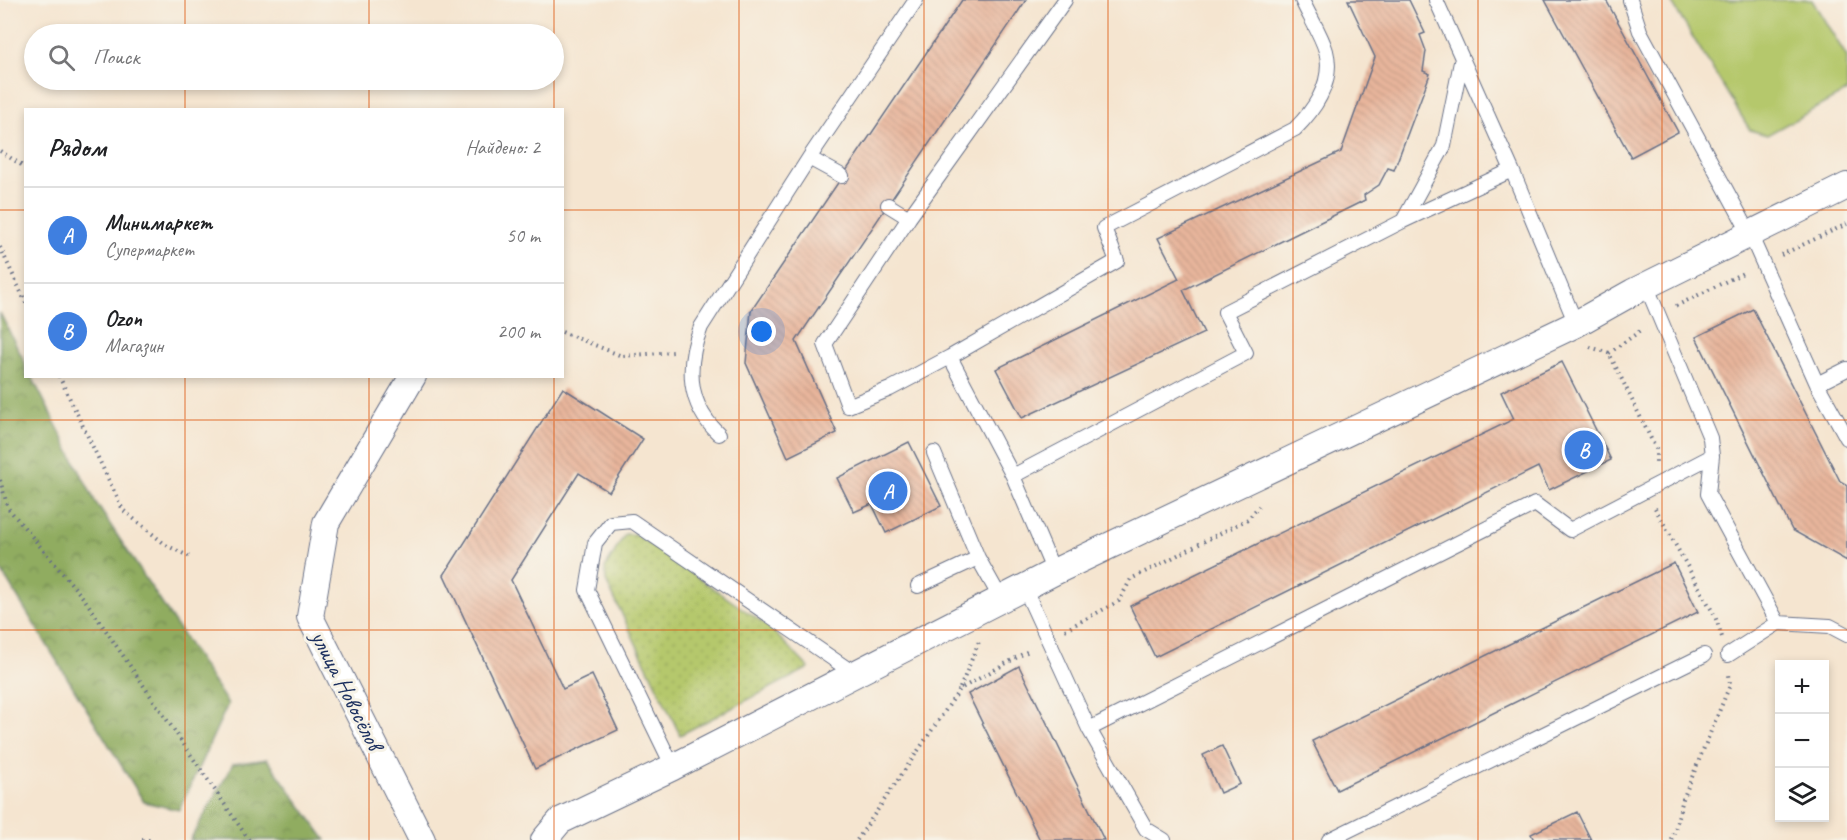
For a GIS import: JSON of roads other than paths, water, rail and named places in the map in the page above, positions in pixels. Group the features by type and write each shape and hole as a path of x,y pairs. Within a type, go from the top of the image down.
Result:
{"street":[{"path":"544,840 560,821 673,767 1024,587 1576,324 1646,285 1847,186"},
{"name":"улица Новосёлов","path":"412,378 326,523 310,617 422,840"}],"lane":[{"path":"719,434 708,424 695,401 690,376 692,350 701,327 809,158 916,0"},
{"path":"1065,0 909,219 825,344 848,406 890,389 951,357 1117,261 1104,228 1295,129 1310,114 1321,94 1326,73 1326,51 1302,0"},
{"path":"1436,0 1461,62 1512,170 1576,324"},
{"path":"1630,0 1640,31 1750,234 1817,384 1847,438"},
{"path":"1403,221 1444,146 1461,62"},
{"path":"809,158 842,177"},
{"path":"1013,476 1246,354 1225,312 1403,221 1512,170"},
{"path":"888,205 909,219"},
{"path":"1646,285 1710,438 1712,456 1708,494 1778,623"},
{"path":"951,357 1013,476 1054,572"},
{"path":"1817,384 1847,369"},
{"path":"934,453 998,601"},
{"path":"1089,729 1535,504 1570,530 1712,456"},
{"path":"673,767 587,590 595,543 611,522 633,521 855,674"},
{"path":"918,586 978,558"},
{"path":"1024,587 1089,729 1146,829 1164,840"},
{"path":"1728,655 1778,623 1830,626 1847,635"},
{"path":"1329,840 1704,655"}],"place":[{"name":"Ozon","path":"1584,450"},
{"name":"Минимаркет","path":"888,491"}]}
